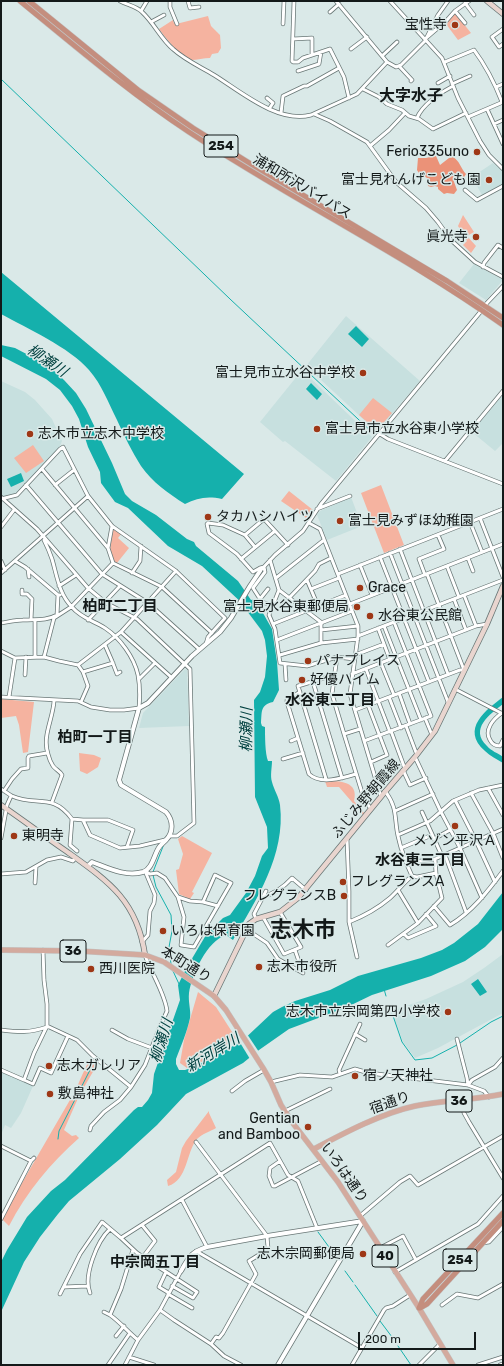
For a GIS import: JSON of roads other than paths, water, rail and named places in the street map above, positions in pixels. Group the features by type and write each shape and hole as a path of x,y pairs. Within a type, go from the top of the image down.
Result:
{"highway":[{"name":"浦和所沢バイパス","path":"20,1 127,88 189,132 483,308 503,318"},
{"name":"浦和所沢バイパス","path":"29,1 138,90 193,128 447,281 503,325"},
{"name":"254","path":"419,1308 423,1299 503,1213"},
{"name":"254","path":"419,1308 427,1304 503,1220"}],"main road":[{"path":"487,1 502,12"},
{"name":"ふじみ野朝霞線","path":"214,996 227,972 246,929 251,922 256,919 280,912 295,902 385,791 432,736 487,624 503,586"},
{"path":"1,805 74,860 88,866 110,884 123,899 134,918 145,955"},
{"name":"本町通り","path":"1,950 98,951 145,955 164,962 214,996"},
{"name":"いろは通り","path":"214,996 226,1010 271,1082 285,1111 338,1182 419,1308 453,1365"},
{"name":"宿通り","path":"314,1150 346,1133 395,1111 421,1105 462,1101 503,1094"}],"street":[{"path":"120,1 141,11 173,50 190,62 215,76 238,92 269,109 281,113 303,117 314,114 358,94 387,62"},
{"path":"141,11 147,1"},
{"path":"170,1 170,7 177,24"},
{"path":"188,1 190,8 199,7"},
{"path":"283,24 284,1"},
{"path":"294,1 293,62 298,62 312,55 330,49 344,77 349,98"},
{"path":"390,1 445,62 453,85 484,148 501,165 503,169"},
{"path":"426,40 438,15 448,1"},
{"path":"330,12 338,3 387,62 396,67 402,65 448,20 455,11 467,2 474,15"},
{"path":"455,11 465,23"},
{"path":"151,22 164,14"},
{"path":"503,29 492,37 499,47 503,44"},
{"path":"293,39 312,38 312,55"},
{"path":"351,49 367,38"},
{"path":"382,56 397,42"},
{"path":"445,62 474,50 481,59 503,102 468,117"},
{"path":"298,71 319,64 321,52"},
{"path":"399,66 412,80 411,81"},
{"path":"281,113 283,96 304,86 312,84 340,68"},
{"path":"438,83 450,76"},
{"path":"417,118 437,96 470,76"},
{"path":"496,87 503,84"},
{"path":"363,89 379,97 387,104 402,110 409,116 417,118 434,129 466,113"},
{"path":"267,98 273,103 269,109"},
{"path":"487,109 503,144"},
{"path":"370,146 389,130 404,113"},
{"path":"314,114 361,138 370,146 396,182 426,208 451,240 470,258 483,267 503,277"},
{"path":"494,124 503,120"},
{"path":"465,190 476,200 503,186"},
{"path":"483,267 484,263 498,245 503,248"},
{"path":"1,696 81,702 91,707 102,709 124,710 139,708 148,703 199,649 220,632 229,621 260,571 270,560 303,531 318,509 483,308 503,286"},
{"path":"446,461 503,391"},
{"path":"378,436 503,484"},
{"path":"1,498 17,495 63,447 88,496 112,526 176,571 226,618 212,633 206,644"},
{"path":"42,470 108,548 113,563 162,587 212,633"},
{"path":"55,485 74,470"},
{"path":"26,485 102,574 148,603 199,649"},
{"path":"1,573 88,496"},
{"path":"318,509 350,496"},
{"path":"1,498 36,529 88,588 104,602 137,619 190,669 194,824 177,836 120,848 90,835 83,820"},
{"path":"338,574 503,509"},
{"path":"1,527 14,510"},
{"path":"480,518 503,577"},
{"path":"245,535 264,519 288,545"},
{"path":"470,522 482,552"},
{"path":"309,523 320,529 358,626 358,637 349,692 381,797"},
{"path":"256,547 245,535 223,525 207,524 209,533 242,559 253,572 264,567"},
{"path":"108,548 112,526"},
{"path":"242,559 275,531"},
{"path":"355,710 448,674 464,670 419,559 444,549 438,535"},
{"path":"42,536 59,586 71,607 88,620 104,627 115,637 131,658 139,679 139,708 119,780 121,785 162,809 169,816 172,823 168,838 159,846 150,867 145,871 136,873 116,872 92,862 88,866"},
{"path":"276,578 324,540"},
{"path":"350,604 503,544"},
{"path":"132,573 140,561 141,546"},
{"path":"48,550 53,547"},
{"path":"400,549 448,674"},
{"path":"390,553 448,702"},
{"path":"380,557 429,682"},
{"path":"289,598 315,571 319,564 331,558"},
{"path":"468,558 473,571"},
{"path":"270,560 279,590 269,615 274,624 280,655 280,663 306,666 337,657 355,657 384,644"},
{"path":"1,561 5,570"},
{"path":"15,562 28,569 58,595"},
{"path":"1,623 50,618 57,615 71,607 113,563"},
{"path":"360,565 372,595"},
{"path":"447,566 459,597"},
{"path":"264,567 265,572 253,588 262,602 273,606"},
{"path":"28,569 29,577"},
{"path":"78,665 121,632 176,571"},
{"path":"59,586 76,575"},
{"path":"311,589 339,578"},
{"path":"307,580 318,606"},
{"path":"280,655 321,643 358,637 503,580"},
{"path":"88,620 120,586"},
{"path":"260,599 268,589"},
{"path":"22,590 22,594 27,594 32,599 35,657"},
{"path":"279,590 322,623"},
{"path":"58,595 63,594"},
{"path":"44,657 54,618 57,615 58,595"},
{"path":"274,624 346,595"},
{"path":"464,595 476,626"},
{"path":"324,598 326,603"},
{"path":"454,599 466,630"},
{"path":"277,640 352,611"},
{"path":"364,742 431,716 394,622"},
{"path":"321,643 322,623"},
{"path":"352,674 476,626 487,624"},
{"path":"321,630 358,626"},
{"path":"384,626 420,720"},
{"path":"378,628 390,660"},
{"path":"121,632 171,677"},
{"path":"105,645 116,674 120,672"},
{"path":"1,651 15,658 44,657 78,665 83,672 88,686 81,702"},
{"path":"25,675 26,657"},
{"path":"337,657 332,694 364,798 371,809"},
{"path":"9,697 15,658"},
{"path":"83,672 113,663"},
{"path":"139,679 155,663"},
{"path":"381,663 394,695"},
{"path":"285,664 286,680"},
{"path":"366,669 410,785 426,778"},
{"path":"326,779 298,686 334,675"},
{"path":"313,682 342,778"},
{"path":"455,689 497,712 502,713"},
{"path":"300,692 287,702 311,776 326,779 342,778 356,774"},
{"path":"399,693 410,724"},
{"path":"389,697 401,728"},
{"path":"52,802 62,775 54,767 48,754 46,732 54,701"},
{"path":"368,705 387,755 371,762"},
{"path":"502,713 493,721 487,731 489,739 499,748 503,740"},
{"path":"425,718 432,736"},
{"path":"406,726 416,756 482,898"},
{"path":"344,734 360,729"},
{"path":"291,741 298,738"},
{"path":"283,759 303,753"},
{"path":"48,754 29,756 28,768 21,770 3,790 11,796 33,801 52,802 68,813 72,818 83,820 108,820 133,830 127,847"},
{"path":"398,835 427,822 455,800 471,793 503,785"},
{"path":"488,788 503,815"},
{"path":"385,791 392,802 395,811 401,848 412,876"},
{"path":"471,793 493,833 503,858"},
{"path":"395,811 433,794"},
{"path":"1,838 6,808 11,796"},
{"path":"455,800 495,882"},
{"path":"422,812 433,837 444,855 466,912"},
{"path":"72,818 70,845 77,851"},
{"path":"407,863 435,859 503,829"},
{"path":"401,848 450,830"},
{"path":"347,839 349,922 357,957"},
{"path":"1,874 21,874 47,860 61,857 74,860"},
{"path":"388,945 418,923 440,901 442,896 436,873 435,859"},
{"path":"35,883 36,866"},
{"path":"145,871 150,874 157,873 165,878 178,897 184,917 181,945 194,947 231,883 215,875 203,902"},
{"path":"142,942 148,935 150,911 154,903 155,895 145,871"},
{"path":"434,906 450,925 482,898 503,871"},
{"path":"412,876 417,877 436,873"},
{"path":"349,922 378,908 412,876"},
{"path":"262,898 284,887 292,878 306,890"},
{"path":"398,890 418,923"},
{"path":"256,919 254,914 266,891"},
{"path":"178,897 190,901 203,902 218,906"},
{"path":"263,917 284,954 302,947 280,912"},
{"path":"404,934 408,938 436,926 426,914"},
{"path":"246,929 267,943 278,959 303,972 295,950"},
{"path":"396,940 398,945"},
{"path":"24,1080 34,1053 47,1026 43,950"},
{"path":"90,1130 91,1126 104,1112 120,1100 131,1087 145,1065 167,1011 158,984 145,955"},
{"path":"340,1074 339,1070 360,1024"},
{"path":"1,1030 33,1032 47,1026 77,1040 92,1056 131,1087"},
{"path":"112,1030 128,1039 152,1048"},
{"path":"355,1034 365,1040"},
{"path":"1,1070 33,1084 40,1068 51,1073 68,1036"},
{"path":"457,1039 468,1085"},
{"path":"468,1085 472,1080 495,1068 503,1058"},
{"path":"232,1091 262,1068"},
{"path":"271,1082 298,1075 329,1077 354,1069 359,1069 369,1073 468,1085 484,1091 488,1097"},
{"path":"285,1111 330,1089"},
{"path":"462,1101 464,1113 468,1122 503,1178"},
{"path":"278,1365 361,1219 400,1182 410,1176 418,1185 503,1136"},
{"path":"196,1142 267,1236 268,1248 249,1261 256,1274 252,1284 223,1333 219,1338 216,1337 211,1344"},
{"path":"121,1238 270,1143 288,1175 292,1176 298,1181 317,1228"},
{"path":"1,1146 31,1160"},
{"path":"1,1219 31,1160 34,1158"},
{"path":"280,1161 270,1168 269,1176 274,1186 322,1161"},
{"path":"395,1272 478,1224 503,1196"},
{"path":"182,1200 207,1247"},
{"path":"125,1365 138,1340 160,1310 190,1255 196,1251 207,1247 361,1219"},
{"path":"60,1294 80,1254 102,1222 133,1250 197,1292 193,1298 172,1286"},
{"path":"142,1225 155,1241 143,1257"},
{"path":"482,1243 489,1242 503,1227"},
{"path":"90,1293 87,1286 96,1251 104,1234 110,1229"},
{"path":"380,1248 403,1236 416,1260"},
{"path":"110,1315 121,1289 133,1250"},
{"path":"196,1251 362,1348"},
{"path":"166,1272 159,1287 192,1308"},
{"path":"442,1305 457,1294 478,1298 503,1284"},
{"path":"64,1287 87,1286"},
{"path":"352,1365 386,1308 393,1306 410,1295"},
{"path":"160,1310 211,1344 224,1356 240,1365"},
{"path":"104,1312 124,1326 138,1340"},
{"path":"116,1336 124,1326"},
{"path":"108,1365 130,1333"},
{"path":"419,1365 440,1344"},
{"path":"129,1357 154,1365"},
{"path":"478,1365 503,1357"}],"water":[{"path":"1,272 244,474 222,499 202,498 185,504 167,492 150,477 134,455 108,400 89,370 71,354 59,346 1,314"},
{"path":"356,326 369,339 362,347 348,334"},
{"path":"1,345 15,348 36,359 52,369 64,380 76,393 86,409 125,494 132,501 156,515 187,539 194,542 196,546 238,581 251,600 255,599 272,629 277,662 279,690 273,702 266,705 262,710 261,723 262,726 265,727 267,758 268,761 272,761 271,780 280,805 281,824 278,842 274,859 260,893 233,940 226,935 219,938 207,951 193,977 189,993 190,1018 186,1034 176,1059 176,1064 179,1070 194,1067 240,1043 273,1012 295,1001 330,990 358,976 421,958 442,950 454,943 478,924 503,892 503,929 485,947 465,961 431,976 372,995 345,1008 289,1029 243,1063 186,1094 157,1125 120,1159 69,1201 40,1237 24,1262 1,1312 1,1262 7,1250 27,1217 51,1191 65,1180 134,1110 138,1107 142,1107 148,1100 152,1093 154,1074 180,1000 178,985 206,935 223,918 230,915 246,893 255,876 262,856 268,848 267,827 255,797 254,700 260,692 265,677 267,656 262,631 243,604 202,566 168,546 128,508 115,502 101,483 100,472 88,447 79,419 72,406 60,390 46,379 1,356"},
{"path":"311,383 322,394 317,400 306,389"},
{"path":"21,473 24,481 11,487 7,479"},
{"path":"503,697 503,704 492,712 483,722 480,734 482,740 489,748 503,757 503,763 491,756 478,743 475,735 475,728 483,714"},
{"path":"478,979 487,992 480,996 471,984"}],"waterway":[{"path":"1,79 230,299 374,434"},
{"path":"153,872 164,844"},
{"path":"153,875 156,887 171,915 172,931 169,947 171,964"},
{"path":"173,971 179,984"},
{"path":"384,989 386,996"},
{"path":"391,1010 402,1042 415,1060 432,1058 457,1045"},
{"path":"460,1043 491,1022 503,1016"},
{"path":"58,1139 59,1131 91,1068"},
{"path":"318,1232 337,1258"},
{"path":"345,1271 353,1282"},
{"path":"355,1285 377,1316"},
{"path":"380,1321 392,1337"},
{"path":"398,1346 411,1365"}],"place":[{"name":"宝性寺","path":"455,25"},
{"name":"Ferio335uno","path":"477,152"},
{"name":"富士見れんげこども園","path":"489,180"},
{"name":"眞光寺","path":"476,237"},
{"name":"富士見市立水谷中学校","path":"363,373"},
{"name":"富士見市立水谷東小学校","path":"317,429"},
{"name":"志木市立志木中学校","path":"30,434"},
{"name":"タカハシハイツ","path":"208,517"},
{"name":"富士見みずほ幼稚園","path":"340,521"},
{"name":"Grace","path":"360,588"},
{"name":"富士見水谷東郵便局","path":"357,607"},
{"name":"水谷東公民館","path":"370,616"},
{"name":"パナプレイス","path":"308,661"},
{"name":"好優ハイム","path":"302,680"},
{"name":"メゾン平沢Ａ","path":"455,826"},
{"name":"東明寺","path":"14,836"},
{"name":"フレグランスA","path":"343,882"},
{"name":"フレグランスB","path":"344,896"},
{"name":"いろは保育園","path":"163,931"},
{"name":"志木市役所","path":"259,967"},
{"name":"西川医院","path":"91,969"},
{"name":"志木市立宗岡第四小学校","path":"448,1012"},
{"name":"志木ガレリア","path":"49,1066"},
{"name":"宿ノ天神社","path":"355,1076"},
{"name":"敷島神社","path":"50,1094"},
{"name":"Gentian and Bamboo","path":"308,1127"},
{"name":"志木宗岡郵便局","path":"363,1254"}],"district":[{"name":"大字水子","path":"411,96"},
{"name":"柏町二丁目","path":"120,607"},
{"name":"水谷東二丁目","path":"330,701"},
{"name":"柏町一丁目","path":"95,738"},
{"name":"水谷東三丁目","path":"420,861"},
{"name":"志木市","path":"303,931"},
{"name":"中宗岡五丁目","path":"155,1263"}],"water label":[{"name":"柳瀬川","path":"47,361"},
{"name":"柳瀬川","path":"247,730"},
{"name":"柳瀬川","path":"162,1041"},
{"name":"新河岸川","path":"213,1053"}]}
